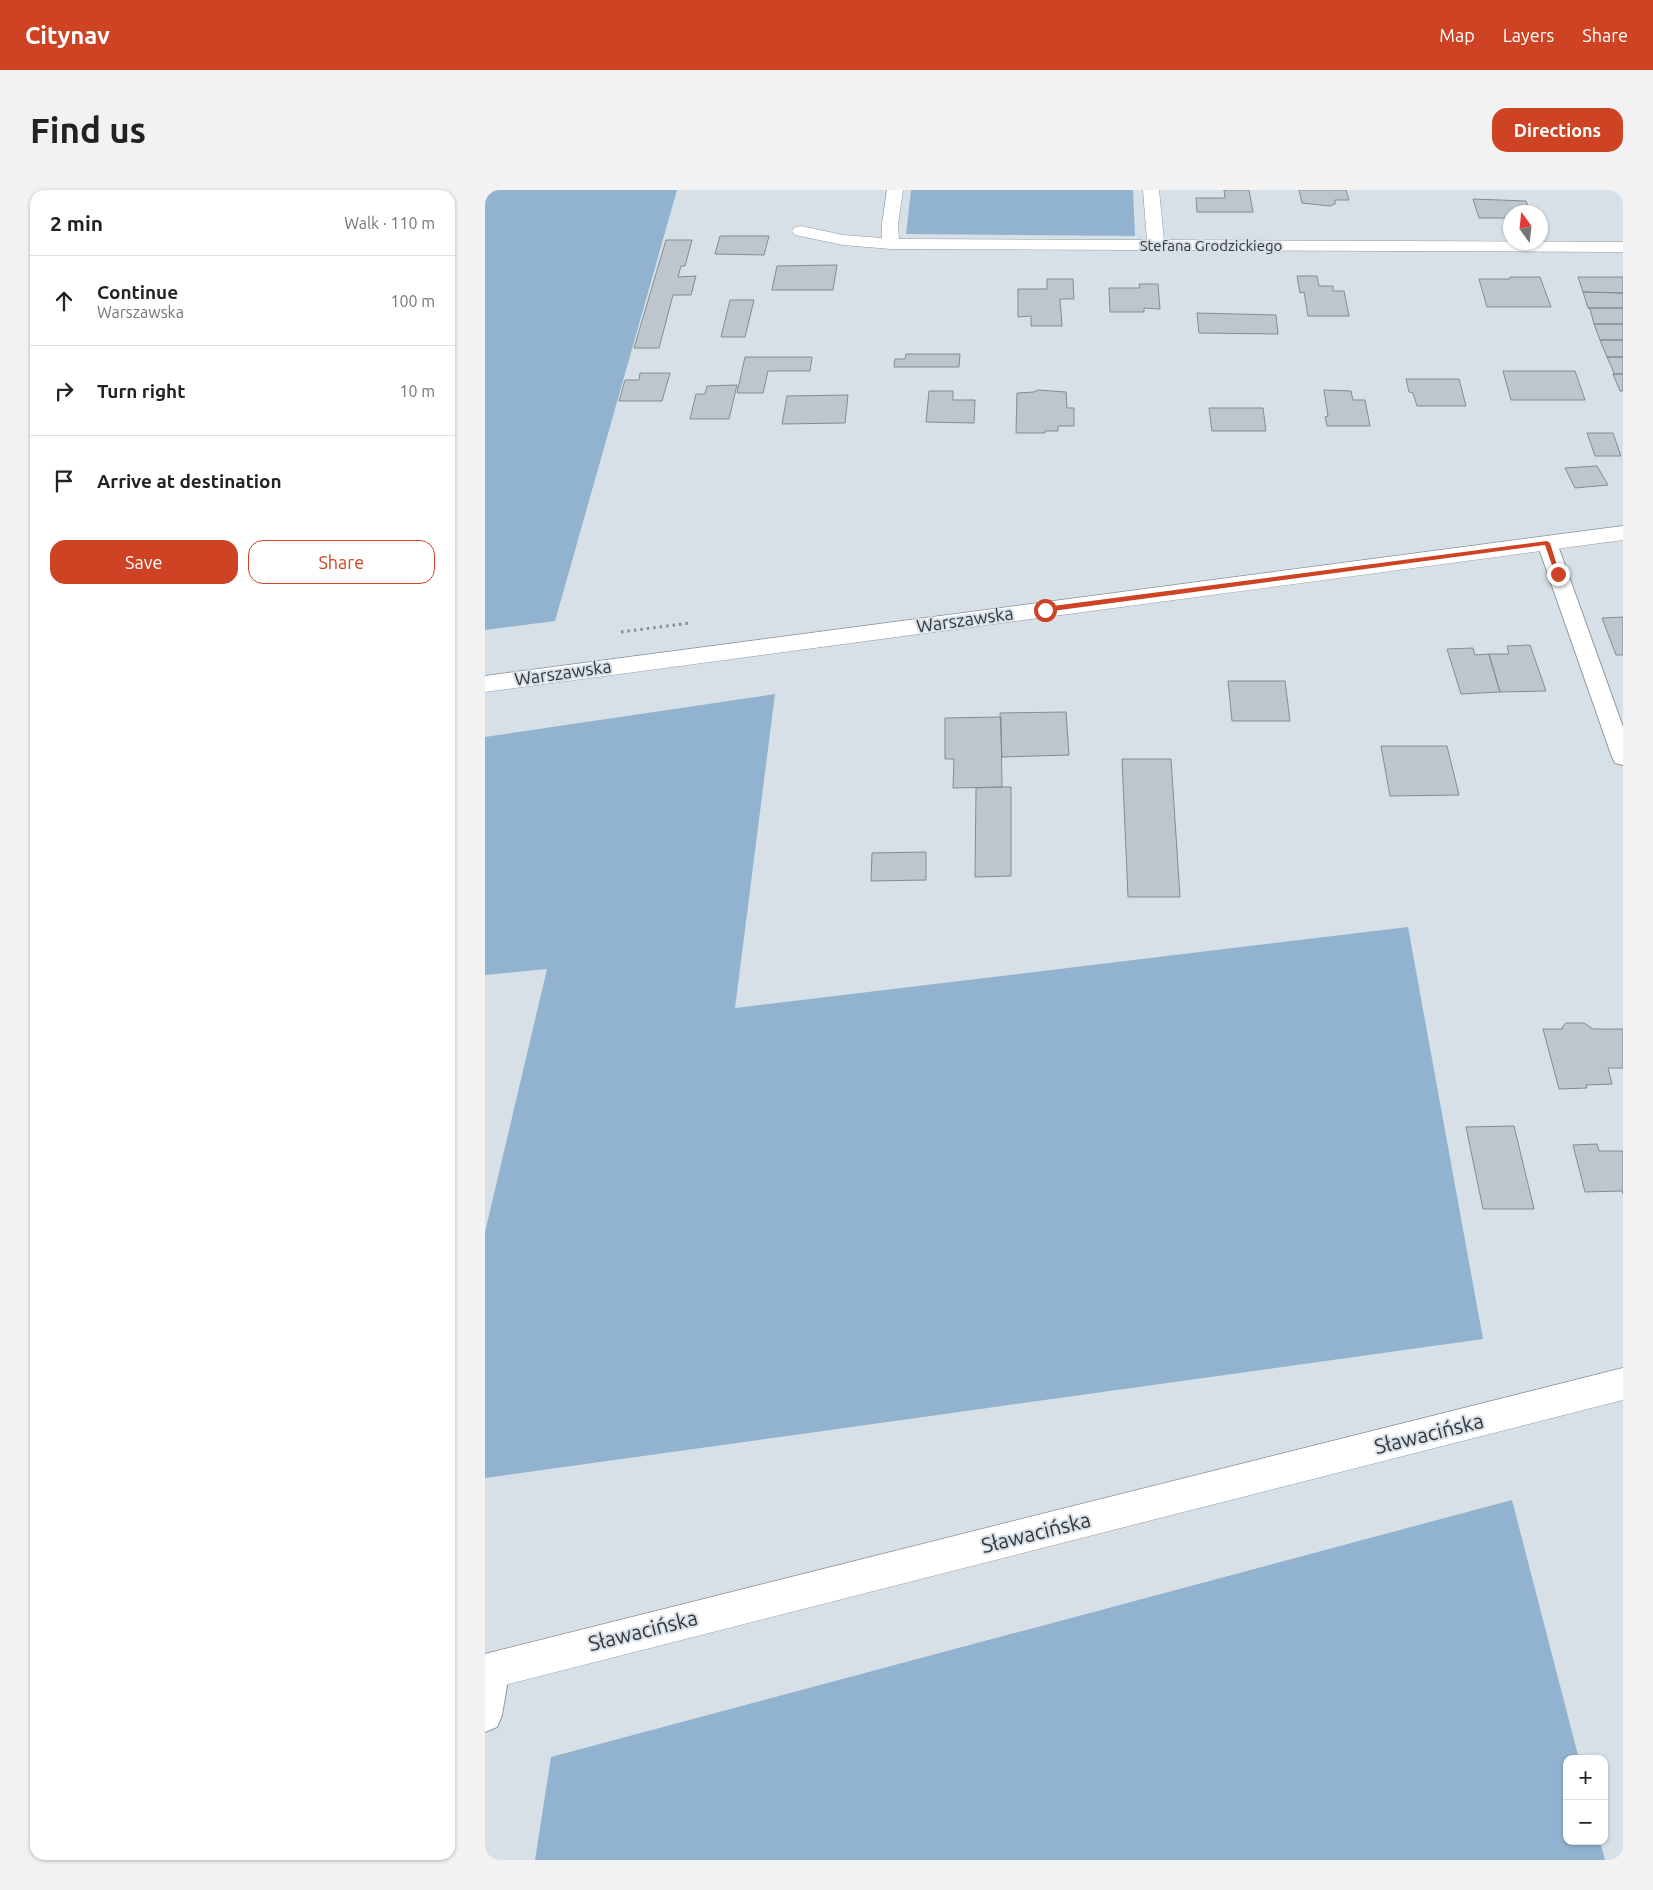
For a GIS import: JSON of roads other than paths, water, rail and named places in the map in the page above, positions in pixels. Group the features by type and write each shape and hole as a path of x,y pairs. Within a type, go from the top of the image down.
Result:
{"street":[{"path":"891,244 890,224 895,190"},
{"path":"1151,190 1156,246"},
{"name":"Stefana Grodzickiego","path":"801,231 843,240 891,244 1623,247"},
{"name":"Warszawska","path":"485,684 1623,533"},
{"name":"Sławacińska","path":"490,1670 1258,1478 1623,1384"}],"lane":[{"path":"1547,543 1623,757"},
{"name":"Sławacińska","path":"485,1715 490,1670"}]}
